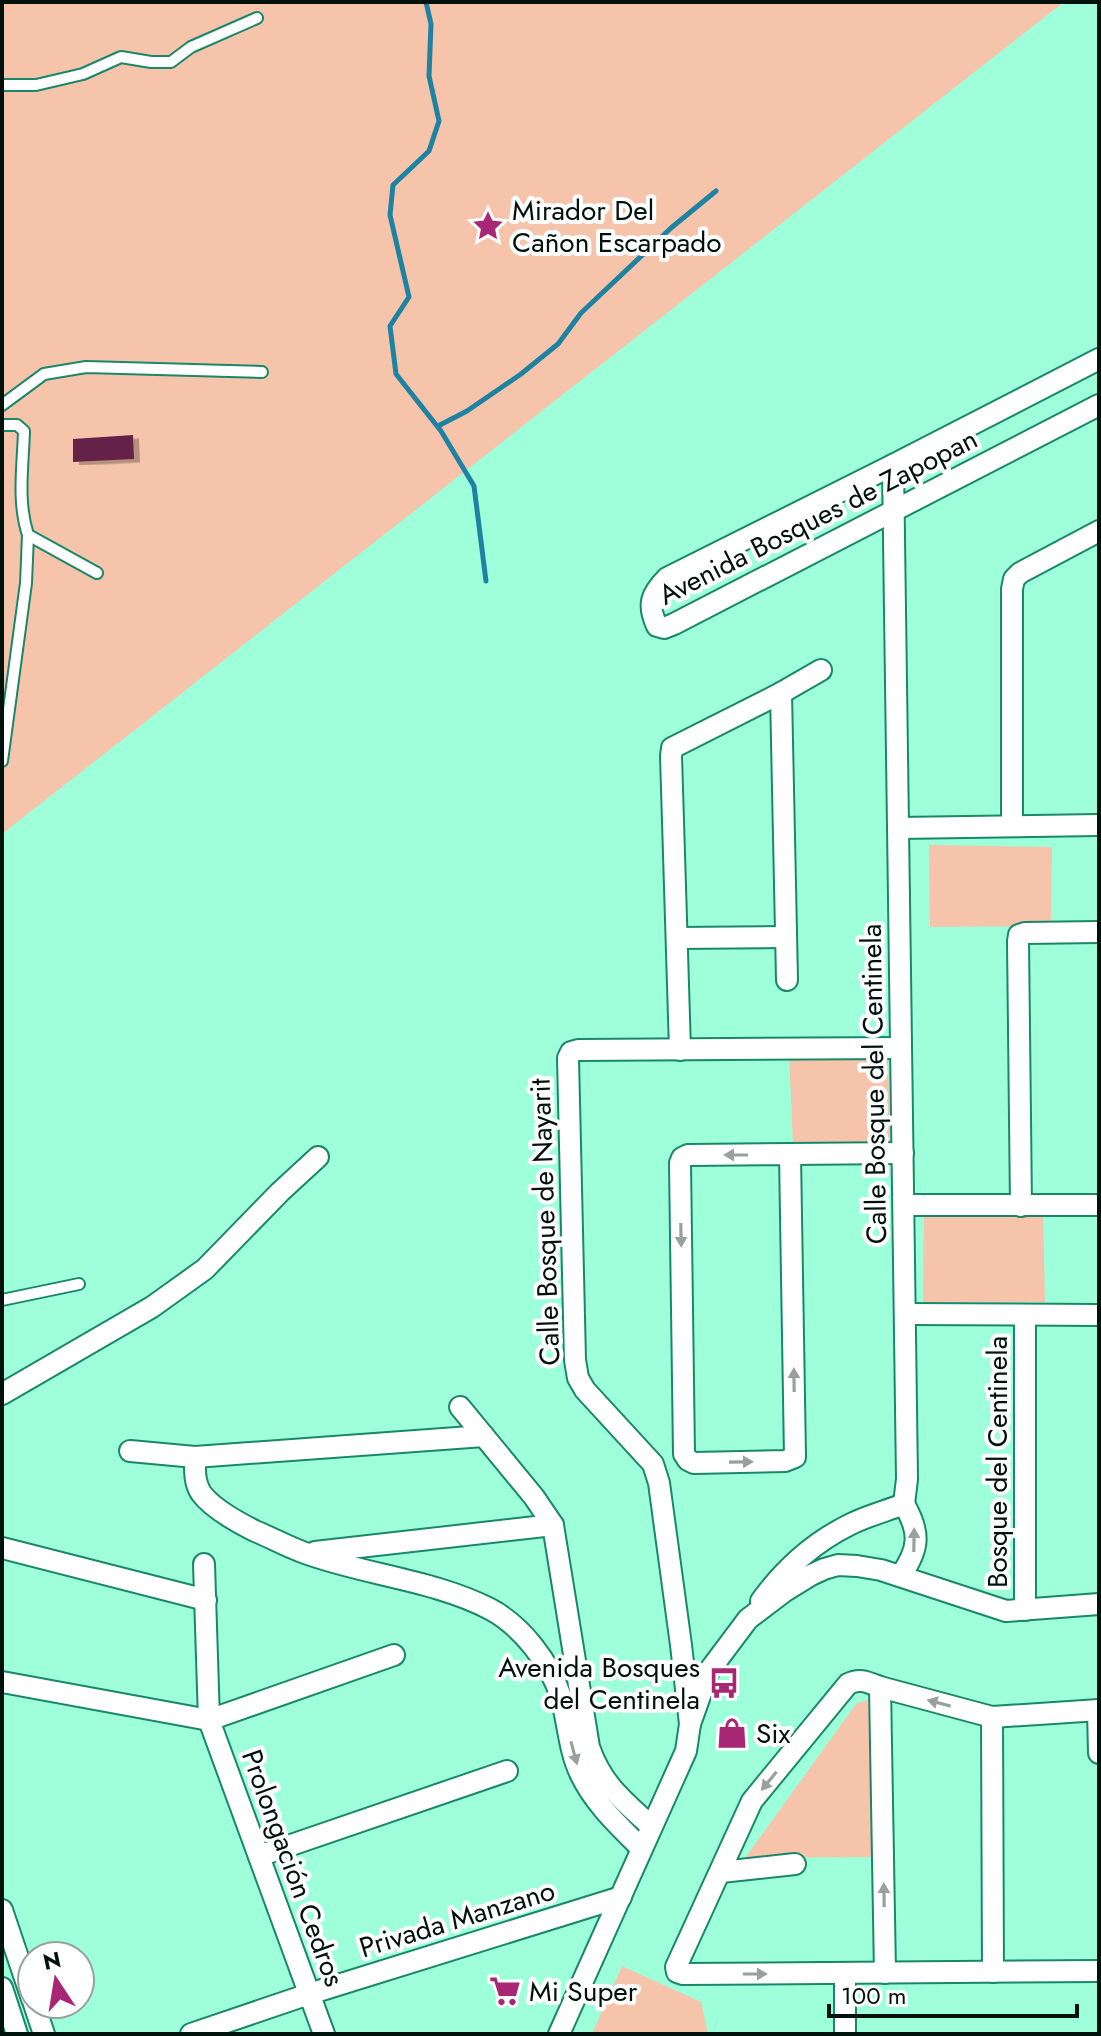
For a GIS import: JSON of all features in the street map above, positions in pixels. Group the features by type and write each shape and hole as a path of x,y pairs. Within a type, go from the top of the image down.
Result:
{"street":[{"name":"Avenida Bosques de Zapopan","path":"1099,359 667,578 657,587 651,601 657,626 664,628 674,624 1099,405"},
{"name":"Calle Bosque del Centinela","path":"893,465 906,1314 907,1479 904,1504"},
{"path":"1012,825 1014,579 1099,531"},
{"path":"821,670 672,748 680,1050 901,1048"},
{"path":"781,693 787,980"},
{"path":"898,828 1099,825"},
{"path":"1021,1206 1019,935 1099,932"},
{"path":"677,938 786,937"},
{"name":"Calle Bosque de Nayarit","path":"680,1050 578,1050 571,1052 568,1058 575,1360 578,1378 585,1390 653,1464 659,1483 690,1724"},
{"path":"790,1155 795,1457 785,1461 694,1463 684,1454 682,1158 688,1155 903,1153"},
{"path":"2,1394 152,1307 205,1269 318,1157"},
{"path":"904,1205 1099,1205"},
{"path":"906,1314 1099,1315"},
{"name":"Bosque del Centinela","path":"1025,1315 1025,1610"},
{"path":"460,1407 534,1497 553,1525 589,1747 600,1774 618,1797 651,1826"},
{"path":"130,1451 195,1457 484,1436"},
{"path":"195,1457 195,1480 202,1494 241,1524 304,1553 466,1598 515,1626 553,1678 579,1772 593,1797 641,1848"},
{"path":"559,2034 686,1751 690,1724 709,1671 775,1581 798,1558 827,1537 852,1523 904,1504 913,1520 916,1540 913,1559 901,1575"},
{"path":"304,1553 553,1525"},
{"path":"827,1537 838,1565"},
{"path":"2,1548 206,1600"},
{"name":"Prolongación Cedros","path":"204,1564 209,1720 324,2034"},
{"path":"748,1619 811,1575 838,1565 901,1575 1006,1611 1099,1604"},
{"path":"681,1645 692,1652 721,1655"},
{"path":"2,1682 209,1720 394,1655"},
{"path":"553,1678 577,1674"},
{"path":"1099,1753 1098,1710 992,1717 863,1680 848,1684 752,1801 676,1967 677,1972 683,1974 1099,1971"},
{"path":"880,1687 885,1973"},
{"path":"992,1717 993,1972"},
{"path":"259,1856 507,1771"},
{"path":"721,1872 795,1864"},
{"name":"Privada Manzano","path":"191,2034 621,1897"},
{"path":"2,1910 16,1951"},
{"path":"845,1973 845,2034"},
{"path":"2,1988 17,2034"}],"lane":[{"path":"2,85 36,85 83,74 121,57 171,62 191,47 257,18"},
{"path":"2,405 44,374 86,367 262,372"},
{"path":"2,425 17,425 24,431 20,497 28,535 26,583 2,761"},
{"path":"28,535 97,573"},
{"path":"2,1300 79,1284"}],"shaded area":[{"path":"2,2 1064,2 2,834"},
{"path":"929,845 1052,847 1051,926 930,927"},
{"path":"888,1053 890,1143 793,1144 789,1054"},
{"path":"924,1208 1043,1211 1045,1302 923,1302"},
{"path":"869,1699 876,1707 872,1857 745,1858 856,1704"},
{"path":"622,1966 701,2002 708,2034 592,2034"}],"building":[{"path":"133,435 134,459 73,462 73,439"}],"waterway":[{"path":"426,2 431,24 429,76 439,121 429,151 393,185 390,215 409,297 390,326 396,374 441,431 474,486 486,581"},
{"path":"438,426 467,411 558,344 581,313 671,228 716,191"}],"place":[{"name":"Mirador Del Cañon Escarpado","path":"488,226"},
{"name":"Avenida Bosques del Centinela","path":"724,1683"},
{"name":"Six","path":"732,1733"},
{"name":"Mi Super","path":"505,1991"}]}
